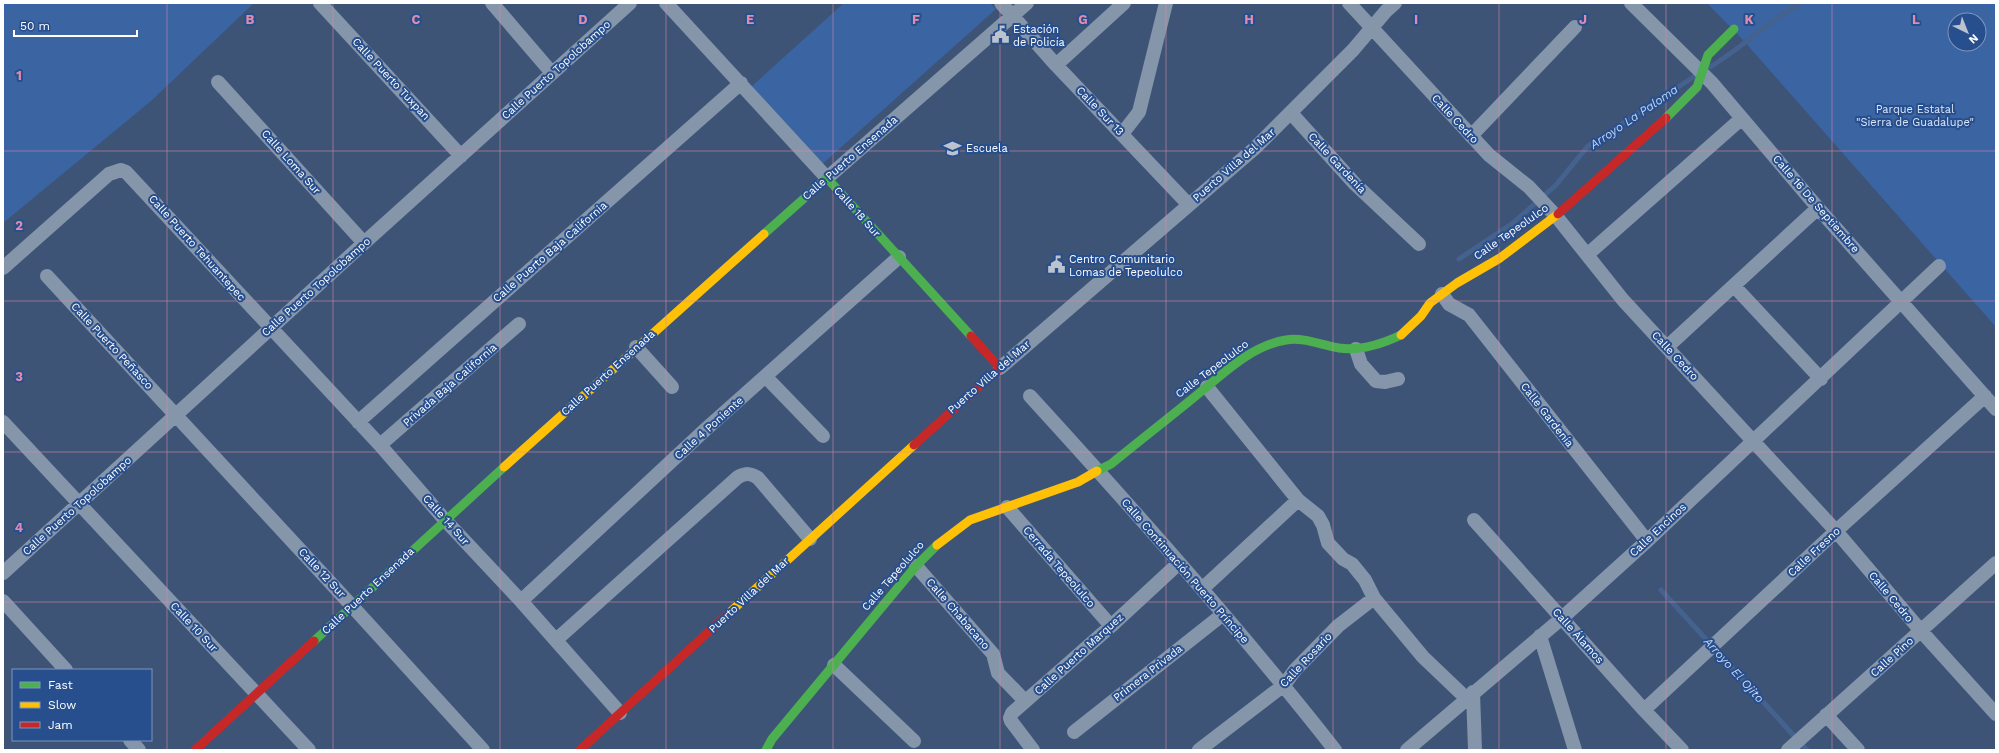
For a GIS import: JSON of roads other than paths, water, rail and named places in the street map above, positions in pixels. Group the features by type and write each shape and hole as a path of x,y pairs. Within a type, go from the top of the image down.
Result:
{"street":[{"name":"Calle Puerto Tuxpan","path":"320,3 461,156"},
{"path":"492,3 552,73"},
{"name":"Calle Puerto Topolobampo","path":"3,573 270,328 630,3"},
{"name":"Calle 18 Sur","path":"666,3 741,83 1000,368"},
{"name":"Calle Sur 13","path":"1001,3 1056,65 1188,204"},
{"name":"Calle Puerto Ensenada","path":"195,750 257,695 444,520 636,347 1027,3"},
{"path":"1056,65 1124,3"},
{"path":"1122,134 1140,112 1166,3"},
{"name":"Calle Cedro","path":"1349,3 1371,29 1490,156 1529,187 1556,216 1624,300 1836,531 1921,631 1996,714"},
{"name":"Puerto Villa del Mar","path":"580,750 810,539 1000,368 1188,204 1222,178 1291,113 1366,36 1386,11 1395,3"},
{"name":"Calle 16 De Septiembre","path":"1631,3 1712,83 1818,208 1996,409"},
{"path":"1471,136 1576,27"},
{"name":"Calle Tepeolulco","path":"766,750 772,739 916,566 932,548 957,527 970,520 1078,482 1099,471 1110,464 1242,359 1268,344 1287,340 1304,340 1340,348 1356,349 1387,342 1401,335 1421,316 1430,303 1500,258 1556,216 1680,106 1697,86 1708,56 1734,29"},
{"name":"Calle Loma Sur","path":"218,82 364,243"},
{"name":"Calle Puerto Baja California","path":"358,422 741,83"},
{"name":"Calle Gardenía","path":"1291,113 1355,184 1419,244"},
{"path":"1588,254 1741,119"},
{"name":"Calle Puerto Tehuantepec","path":"3,268 109,174 121,170 131,176 270,328"},
{"path":"1667,347 1818,208"},
{"name":"Calle 4 Poniente","path":"521,601 706,429 899,257"},
{"name":"Calle Encinos","path":"1407,750 1469,695 1562,618 1647,541 1939,266"},
{"name":"Calle Puerto Peñasco","path":"47,276 176,415"},
{"path":"1734,286 1821,378"},
{"name":"Calle Gardenía","path":"1442,294 1449,304 1469,315 1647,541"},
{"name":"Privada Baja California","path":"380,445 519,324"},
{"name":"Calle 14 Sur","path":"270,328 380,445 444,520 521,601 620,713"},
{"path":"636,347 672,387"},
{"path":"1356,349 1361,364 1376,381 1386,382 1398,379"},
{"path":"766,377 823,436"},
{"path":"1207,387 1298,500 1318,516 1323,525 1328,543 1343,559 1352,564 1364,580 1374,598 1423,657 1469,695 1475,750"},
{"name":"Calle Continuación Puerto Príncipe","path":"1030,396 1099,471 1202,589 1222,615 1284,685 1335,750"},
{"name":"Calle Fresno","path":"1644,710 1836,531 1985,396"},
{"name":"Calle 12 Sur","path":"176,415 483,750"},
{"name":"Calle 10 Sur","path":"3,422 309,750"},
{"path":"556,640 738,477 744,474 750,474 758,478 810,539"},
{"path":"1202,589 1298,500"},
{"name":"Cerrada Tepeolulco","path":"1007,507 1111,626"},
{"name":"Calle Álamos","path":"1474,520 1644,710 1682,750"},
{"name":"Calle Puerto Marquez","path":"1033,750 1010,718 1012,713 1111,626 1179,563"},
{"name":"Calle Pino","path":"1788,750 1996,563"},
{"name":"Calle Chabacano","path":"916,566 996,660 998,673 1025,701"},
{"name":"Calle Rosario","path":"1199,750 1284,685 1295,670 1338,626 1374,598"},
{"path":"3,601 65,669"},
{"name":"Primera Privada","path":"1074,732 1222,615"},
{"path":"1540,636 1575,750"},
{"path":"834,665 914,741"},
{"path":"1826,715 1858,750"},
{"path":"131,741 139,750"}],"waterway":[{"name":"Arroyo La Paloma","path":"1710,67 1733,52 1777,18 1801,3"},
{"name":"Arroyo La Paloma","path":"1459,259 1513,223 1556,185 1588,146 1695,76"},
{"name":"Arroyo El Ojito","path":"1661,590 1807,750"}],"place":[{"name":"Estación de Policía","path":"1000,35"},
{"name":"Escuela","path":"953,148"},
{"name":"Centro Comunitario Lomas de Tepeolulco","path":"1056,265"}],"park label":[{"name":"Parque Estatal \"Sierra de Guadalupe\"","path":"1915,115"}]}
